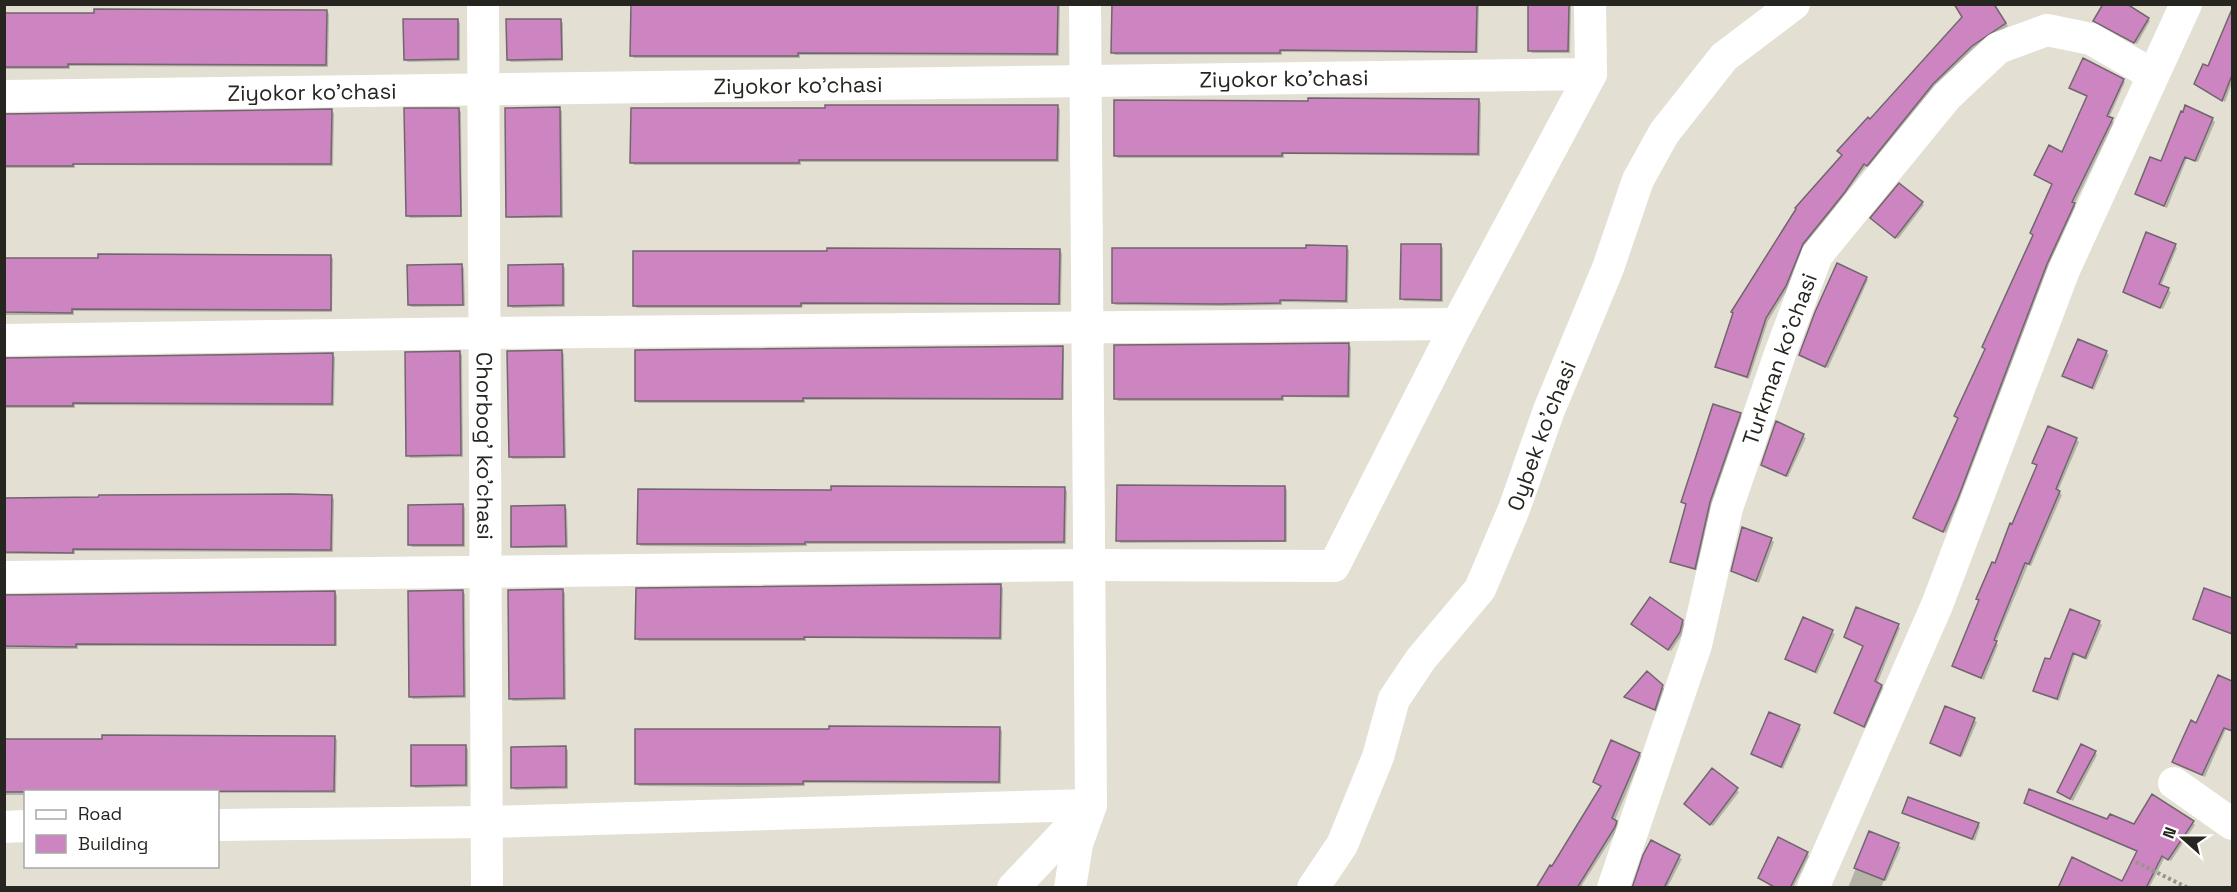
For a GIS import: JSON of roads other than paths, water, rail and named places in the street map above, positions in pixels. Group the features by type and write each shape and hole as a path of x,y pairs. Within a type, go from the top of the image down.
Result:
{"street":[{"name":"Chorbog' ko'chasi","path":"483,4 487,888"},
{"path":"1070,888 1077,844 1091,805 1085,4"},
{"path":"4,577 1089,565 1334,566 1457,324 1591,74 1590,4"},
{"name":"Oybek ko'chasi","path":"1313,888 1342,845 1378,758 1394,699 1420,659 1480,589 1514,509 1549,410 1608,268 1638,180 1664,133 1724,57 1794,4"},
{"path":"1814,888 1937,605 2064,270 2186,4"},
{"name":"Turkman ko'chasi","path":"1613,888 1696,645 1727,508 1817,255 1947,96 1998,48 2048,30 2091,39 2153,75"},
{"name":"Ziyokor ko'chasi","path":"4,96 1591,74"},
{"path":"4,339 1457,324"},
{"path":"2174,783 2232,824"},
{"path":"219,825 488,822 1091,805"},
{"path":"1013,888 1091,805"},
{"path":"4,826 24,826"}]}
